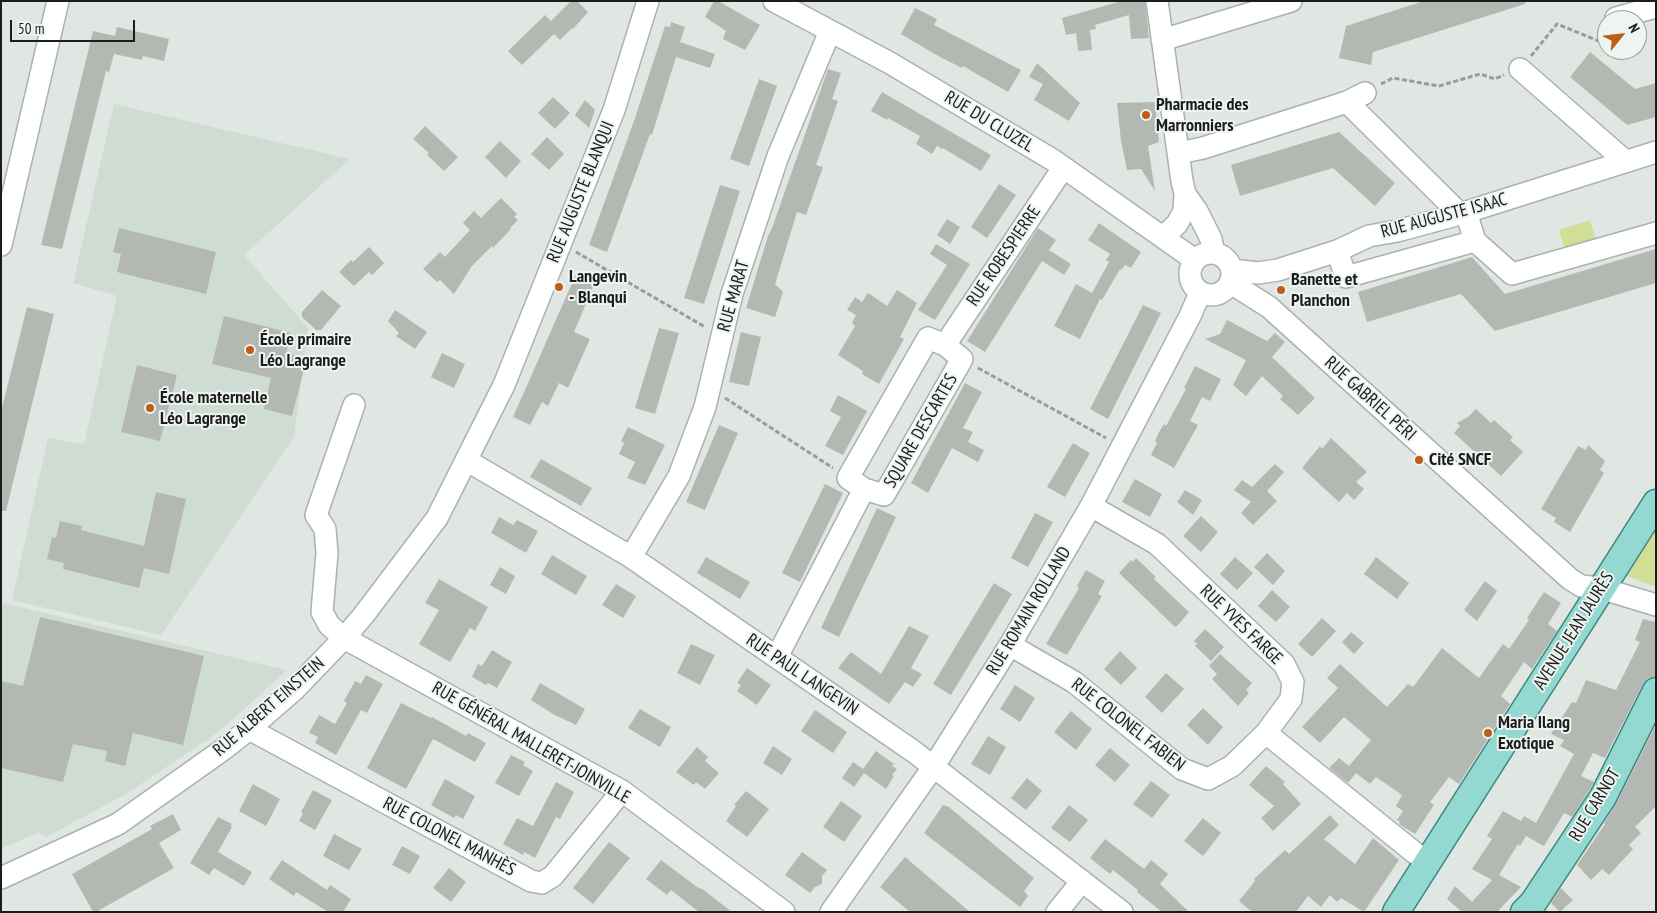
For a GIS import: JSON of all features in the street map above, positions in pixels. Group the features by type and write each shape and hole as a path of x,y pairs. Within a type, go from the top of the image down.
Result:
{"main road":[{"name":"AVENUE JEAN JAURÈS","path":"1396,912 1600,588 1656,503"},
{"name":"RUE CARNOT","path":"1524,912 1533,903 1603,797 1656,691"}],"street":[{"path":"1,245 58,1"},
{"name":"RUE AUGUSTE BLANQUI","path":"466,460 504,386 614,110 648,1"},
{"name":"RUE DU CLUZEL","path":"774,1 890,63 1063,168 1163,237 1205,256"},
{"path":"1157,1 1185,194 1184,212 1177,224 1163,237"},
{"path":"1162,40 1290,1"},
{"name":"RUE MARAT","path":"631,557 679,476 705,407 732,294 778,156 830,31"},
{"path":"1520,69 1625,161"},
{"path":"1179,153 1203,148 1356,97 1463,213 1475,241 1512,274 1656,233"},
{"name":"RUE AUGUSTE ISAAC","path":"1232,277 1270,271 1337,251 1369,236 1397,231 1463,213 1656,152"},
{"name":"RUE ROBESPIERRE","path":"945,345 1063,168"},
{"path":"1185,194 1211,239 1205,256 1189,271 1191,284 1200,293 1212,296 1224,292 1232,277 1225,257 1205,256"},
{"path":"1337,251 1346,277 1475,241"},
{"path":"1263,303 1258,292 1263,280 1270,271"},
{"name":"RUE GABRIEL PÉRI","path":"1232,277 1570,579 1581,586 1600,588 1656,605"},
{"name":"RUE ROMAIN ROLLAND","path":"831,912 934,766 1010,645 1091,506 1200,293"},
{"name":"SQUARE DESCARTES","path":"928,338 945,345 962,359 884,495 856,484 928,338"},
{"name":"RUE GÉNÉRAL MALLERET-JOINVILLE","path":"354,405 316,515 325,529 327,553 322,612 329,625 344,638 622,791 784,912"},
{"name":"RUE PAUL LANGEVIN","path":"466,460 631,557 777,657 934,766 1122,912"},
{"name":"RUE ALBERT EINSTEIN","path":"1,878 118,824 224,750 295,689 364,616 437,518 466,460"},
{"path":"777,657 856,484"},
{"name":"RUE YVES FARGE","path":"1091,506 1157,544 1284,664 1294,682 1291,699 1266,733"},
{"name":"RUE COLONEL FABIEN","path":"1010,645 1074,682 1182,769 1208,779 1232,766 1266,733"},
{"name":"RUE COLONEL MANHÈS","path":"249,730 531,881 542,883 553,876 622,791"},
{"path":"1266,733 1427,861"},
{"path":"1057,912 1082,882"}],"path":[{"path":"1356,97 1393,78 1439,86 1480,74 1495,79 1520,69 1558,24 1597,40"},
{"path":"561,243 722,337"},
{"path":"962,359 1122,447"},
{"path":"709,388 856,484"}],"shaded area":[{"path":"114,104 350,159 244,255 308,328 294,437 161,635 12,600 48,438 84,444 117,296 73,283"},
{"path":"3,603 287,670 210,738 126,794 46,837 39,832 1,849 1,611"}],"green space":[{"path":"1590,220 1597,243 1566,253 1559,230"},
{"path":"1656,529 1656,587 1627,576"}],"building":[{"path":"571,1 577,1 588,12 560,40 554,34 522,65 508,51 545,15 551,21"},
{"path":"714,1 718,1 760,25 745,50 723,39 726,31 705,17"},
{"path":"1122,1 1145,1 1149,38 1131,39 1129,15 1095,25 1096,29 1090,30 1092,50 1078,51 1076,33 1066,35 1062,18"},
{"path":"1424,1 1525,1 1525,4 1373,52 1371,65 1339,58 1346,26"},
{"path":"915,8 937,19 934,25 1021,70 1008,92 963,66 962,68 940,57 901,34"},
{"path":"671,22 685,27 680,42 715,54 710,68 676,57 652,135 650,134 607,252 589,245 635,118 665,26 670,27"},
{"path":"117,27 169,39 164,61 143,56 142,60 114,54 109,72 106,71 62,249 41,245 93,31 115,36"},
{"path":"1590,52 1597,60 1600,60 1635,89 1656,83 1656,117 1627,125 1570,77"},
{"path":"1037,63 1080,103 1069,121 1034,100 1043,84 1029,77"},
{"path":"828,69 841,73 832,99 838,101 816,165 823,167 806,215 797,212 775,284 783,292 775,317 746,308 768,236"},
{"path":"759,79 777,86 749,166 730,159"},
{"path":"882,92 991,155 981,171 943,148 937,146 932,154 916,144 920,136 871,111"},
{"path":"553,97 570,113 555,129 538,113"},
{"path":"585,100 595,110 589,128 575,115"},
{"path":"1155,102 1159,142 1148,146 1155,191 1141,169 1127,170 1121,141 1117,103"},
{"path":"425,126 458,157 444,171 427,155 429,153 413,139"},
{"path":"1339,132 1395,183 1375,206 1333,168 1240,196 1231,165"},
{"path":"547,137 564,154 549,170 531,154"},
{"path":"500,141 521,161 506,178 485,157"},
{"path":"999,184 1016,195 987,238 971,227"},
{"path":"720,185 740,191 704,304 684,298"},
{"path":"501,198 517,214 514,217 518,220 493,248 492,246 472,266 454,294 440,280 437,282 423,269 440,252 445,257 470,230 463,223 474,211 481,218"},
{"path":"947,219 960,227 950,244 937,235"},
{"path":"1099,223 1141,252 1131,268 1125,265 1120,269 1102,300 1100,299 1080,339 1054,326 1076,284 1092,293 1109,262 1106,260 1110,254 1088,240"},
{"path":"119,228 216,252 206,294 117,272 121,254 113,252"},
{"path":"1038,228 1056,240 1049,250 1071,264 1064,275 1042,261 985,352 967,341"},
{"path":"936,244 970,264 935,320 918,310 947,265 930,254"},
{"path":"369,247 384,263 372,275 369,272 354,286 339,272 351,260 353,262"},
{"path":"1656,249 1656,283 1495,331 1461,294 1367,322 1358,292 1472,257 1505,294"},
{"path":"577,272 596,280 574,332 590,339 568,388 559,383 548,406 542,402 530,425 513,417"},
{"path":"322,290 341,306 321,330 316,330 302,317 302,312"},
{"path":"897,290 917,303 900,337 904,339 879,384 862,374 863,371 838,355 855,326 852,323 856,315 847,310 855,297 862,302 868,293 887,306"},
{"path":"1143,305 1161,313 1108,419 1090,409"},
{"path":"27,307 54,314 6,511 1,511 1,412"},
{"path":"395,310 427,332 415,349 396,336 399,333 388,321"},
{"path":"224,316 291,333 286,353 307,358 292,416 264,409 271,378 212,364"},
{"path":"1227,320 1267,341 1275,333 1285,342 1272,357 1315,398 1298,415 1280,399 1283,396 1262,376 1246,396 1233,385 1246,360 1205,339 1220,334"},
{"path":"659,328 679,333 655,414 635,408"},
{"path":"741,332 761,337 749,386 729,382"},
{"path":"442,353 465,364 454,388 431,377"},
{"path":"137,365 177,375 160,441 121,432"},
{"path":"1195,366 1221,379 1210,401 1202,397 1190,421 1198,425 1174,468 1151,455 1157,443 1155,441 1159,432 1164,424 1166,426 1186,389 1184,388"},
{"path":"965,383 982,392 963,428 973,432 968,442 984,450 978,462 952,448 928,493 911,483"},
{"path":"838,395 867,411 843,455 825,446 841,417 830,411"},
{"path":"1476,409 1491,423 1494,420 1513,437 1510,440 1523,452 1501,476 1454,433 1460,426 1457,423 1468,417"},
{"path":"719,425 738,433 705,510 686,502"},
{"path":"628,427 665,445 645,485 627,478 635,462 619,454 624,443 621,441"},
{"path":"1331,438 1367,472 1356,482 1364,489 1354,500 1347,493 1339,502 1302,468 1320,446 1322,449"},
{"path":"1073,443 1090,453 1065,497 1047,487"},
{"path":"1588,445 1605,461 1600,470 1604,473 1570,532 1554,522 1556,518 1541,509 1578,446 1586,450"},
{"path":"541,459 592,488 581,506 530,477"},
{"path":"1275,464 1284,472 1267,491 1277,501 1253,525 1241,513 1251,502 1234,490 1242,480 1252,487"},
{"path":"1135,479 1162,494 1150,517 1122,502"},
{"path":"825,484 843,493 800,582 782,573"},
{"path":"1185,490 1202,500 1193,515 1177,502"},
{"path":"156,492 186,499 169,574 144,568 139,588 63,569 64,563 47,559 52,537 56,538 60,521 82,526 81,530 144,546"},
{"path":"877,508 896,517 839,637 821,628"},
{"path":"1035,513 1053,522 1028,567 1011,558"},
{"path":"1201,516 1218,532 1201,552 1183,536"},
{"path":"499,517 513,525 517,520 538,531 526,553 491,533"},
{"path":"1267,553 1285,571 1273,585 1254,567"},
{"path":"552,555 587,576 576,595 541,574"},
{"path":"706,557 750,582 740,599 697,573"},
{"path":"1235,557 1253,573 1237,590 1220,574"},
{"path":"1376,557 1409,583 1397,599 1364,574"},
{"path":"1136,558 1156,577 1154,579 1189,612 1177,626 1175,627 1119,573 1131,560 1133,562"},
{"path":"500,567 515,576 506,594 490,585"},
{"path":"1086,570 1105,581 1098,594 1102,596 1067,655 1046,644 1079,588 1077,586"},
{"path":"439,579 488,607 475,631 470,628 450,662 419,644 439,610 425,603"},
{"path":"1485,581 1497,591 1477,621 1464,610"},
{"path":"994,583 1012,594 951,695 933,684"},
{"path":"616,584 636,596 623,618 602,605"},
{"path":"1272,590 1290,607 1276,622 1258,606"},
{"path":"1544,592 1561,603 1548,624 1557,631 1532,669 1524,662 1501,696 1510,704 1459,784 1449,777 1430,802 1434,805 1415,834 1399,824 1400,822 1397,820 1403,811 1396,806 1402,795 1376,777 1370,784 1356,773 1348,783 1329,768 1339,758 1349,766 1371,740 1344,717 1320,743 1302,727 1338,688 1327,678 1340,664 1387,707 1408,684 1413,687 1442,648 1479,678 1503,644 1509,649 1529,620 1527,618"},
{"path":"40,617 204,656 183,745 133,733 125,766 105,761 107,751 73,744 63,782 1,768 1,681 23,686"},
{"path":"1322,618 1336,631 1312,657 1298,644"},
{"path":"1643,619 1656,622 1656,676 1648,678 1643,684 1605,758 1593,753 1581,776 1594,782 1590,789 1572,817 1564,813 1544,846 1526,836 1520,846 1518,844 1499,875 1521,887 1497,912 1462,912 1447,899 1455,886 1472,902 1492,880 1472,869 1492,839 1487,836 1503,811 1521,821 1524,816 1536,823 1574,754 1560,746 1564,740 1551,734 1572,702 1576,703 1586,680 1616,690 1640,642 1635,640"},
{"path":"909,626 929,636 911,668 922,674 913,687 905,682 889,704 838,668 851,652 881,674"},
{"path":"1205,629 1224,647 1211,661 1195,646 1197,644 1194,641"},
{"path":"1351,632 1364,643 1354,654 1342,642"},
{"path":"691,644 715,655 700,685 677,673"},
{"path":"492,650 512,662 497,688 488,683 486,685 472,677 478,664 482,666"},
{"path":"1120,651 1137,668 1121,685 1104,669"},
{"path":"1220,654 1252,683 1246,690 1249,693 1238,706 1212,679 1217,674 1209,666"},
{"path":"747,668 771,685 757,705 737,691 741,685 737,683"},
{"path":"1166,673 1184,689 1162,713 1145,697"},
{"path":"366,675 383,684 367,713 361,710 336,755 315,743 318,737 309,733 319,715 335,724 347,703 344,701 355,681 361,684"},
{"path":"540,683 585,709 576,725 553,714 531,700"},
{"path":"1015,685 1035,698 1020,722 1000,709"},
{"path":"401,703 432,717 466,736 468,733 486,743 475,762 433,739 406,789 367,768"},
{"path":"1203,708 1223,727 1208,745 1187,725"},
{"path":"640,709 671,727 660,747 628,728"},
{"path":"815,710 847,732 833,753 801,731"},
{"path":"1071,711 1092,729 1076,750 1054,732"},
{"path":"1656,725 1656,806 1635,827 1641,833 1629,845 1633,849 1609,875 1602,869 1591,880 1577,865 1605,824"},
{"path":"988,736 1006,747 990,775 971,764"},
{"path":"773,746 792,759 782,775 763,763"},
{"path":"697,747 708,757 705,761 719,773 705,789 696,782 694,785 676,772"},
{"path":"1110,748 1130,765 1115,782 1095,765"},
{"path":"876,751 894,764 892,766 897,769 886,789 864,773 854,787 842,778 853,762 863,769"},
{"path":"511,755 525,762 523,765 533,771 519,796 495,783"},
{"path":"1266,766 1285,782 1283,784 1301,804 1273,831 1261,818 1274,806 1249,785"},
{"path":"1027,778 1042,791 1026,810 1011,798"},
{"path":"445,779 475,796 463,819 456,815 454,818 431,805"},
{"path":"1151,781 1170,795 1152,818 1133,804"},
{"path":"556,782 574,792 560,819 556,817 535,858 524,852 523,855 503,844 517,818 533,826"},
{"path":"253,784 280,799 266,826 239,811"},
{"path":"313,790 332,800 315,830 299,821 303,813 301,812"},
{"path":"746,791 769,809 747,837 726,821 736,806 734,805"},
{"path":"841,801 862,816 844,842 823,827"},
{"path":"943,805 949,807 1034,878 1024,891 1028,896 1020,907 924,833"},
{"path":"1069,805 1088,820 1070,842 1051,828"},
{"path":"173,814 181,830 159,843 174,868 93,912 72,874 152,829 150,826"},
{"path":"1330,815 1339,825 1324,839 1355,864 1373,838 1399,860 1364,912 1341,898 1337,902 1330,895 1321,907 1308,896 1296,912 1252,912 1239,901 1255,881 1254,879 1285,850 1289,854"},
{"path":"218,817 232,824 230,826 232,827 218,852 252,872 244,886 214,868 209,875 190,863"},
{"path":"1203,818 1221,833 1203,856 1184,841"},
{"path":"334,834 362,849 349,870 323,856"},
{"path":"1105,839 1144,869 1151,860 1168,874 1160,884 1189,912 1162,912 1113,870 1110,874 1090,858"},
{"path":"609,842 630,858 593,904 573,888"},
{"path":"402,846 420,856 410,874 392,865"},
{"path":"802,852 827,870 822,876 822,884 815,887 810,893 785,875"},
{"path":"905,857 970,912 910,912 880,887"},
{"path":"282,860 327,890 330,885 351,899 343,912 328,912 296,892 294,896 269,879"},
{"path":"661,860 732,912 699,912 671,890 667,895 646,879"},
{"path":"449,868 466,882 451,902 433,888"},
{"path":"1561,888 1573,900 1560,912 1551,903"}],"place":[{"name":"Pharmacie des Marronniers","path":"1146,115"},
{"name":"Langevin - Blanqui","path":"559,287"},
{"name":"Banette et Planchon","path":"1281,290"},
{"name":"École primaire Léo Lagrange","path":"250,350"},
{"name":"École maternelle Léo Lagrange","path":"150,408"},
{"name":"Cité SNCF","path":"1419,460"},
{"name":"Maria Ilang Exotique","path":"1488,733"}]}
